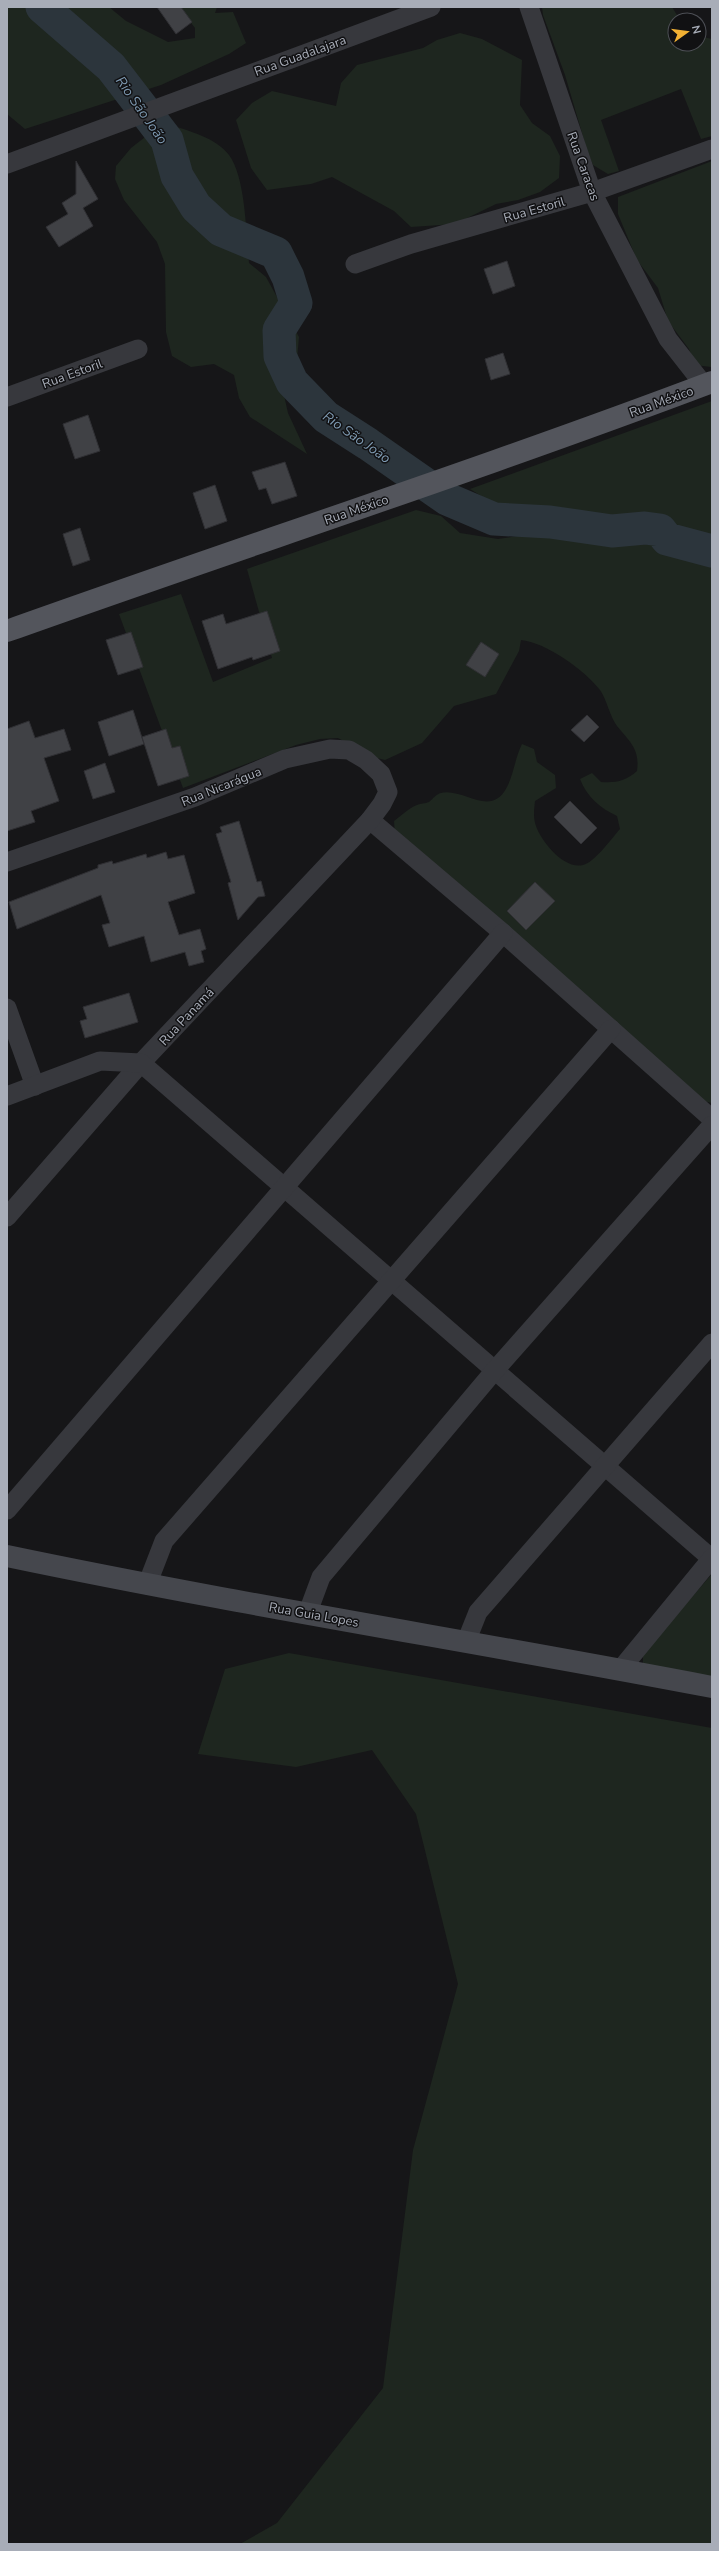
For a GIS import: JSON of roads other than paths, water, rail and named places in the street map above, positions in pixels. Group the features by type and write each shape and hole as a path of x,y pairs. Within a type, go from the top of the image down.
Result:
{"main road":[{"name":"Rua México","path":"7,631 466,472 708,384"}],"street":[{"name":"Rua Guadalajara","path":"7,164 431,7"},
{"name":"Rua Caracas","path":"529,7 592,192 668,339"},
{"name":"Rua Estoril","path":"355,264 411,244 592,192 712,149"},
{"name":"Rua México","path":"668,339 708,384"},
{"name":"Rua Estoril","path":"7,397 138,349"},
{"name":"Rua Nicarágua","path":"7,862 195,797 285,759 330,749 349,750 381,774 388,792 382,804 370,820"},
{"path":"370,820 503,933 712,1119"},
{"name":"Rua Panamá","path":"7,1217 141,1063 370,820"},
{"path":"7,1510 503,933"},
{"path":"7,1008 35,1086"},
{"path":"147,1585 164,1541 611,1029"},
{"path":"7,1096 100,1061 141,1063 712,1558 620,1670"},
{"path":"308,1612 321,1577 495,1370 712,1125"},
{"path":"466,1642 478,1612 712,1344"},
{"name":"Rua Guia Lopes","path":"7,1556 147,1585 308,1612 712,1687"}],"waterway":[{"name":"Rio São João","path":"42,7 111,67 167,140 177,176 196,207 221,230 276,253 288,277 296,303 279,330 280,356 292,382 326,417 368,444 447,499 494,519 550,522 612,531 645,528 660,530 667,539 712,551"}]}
